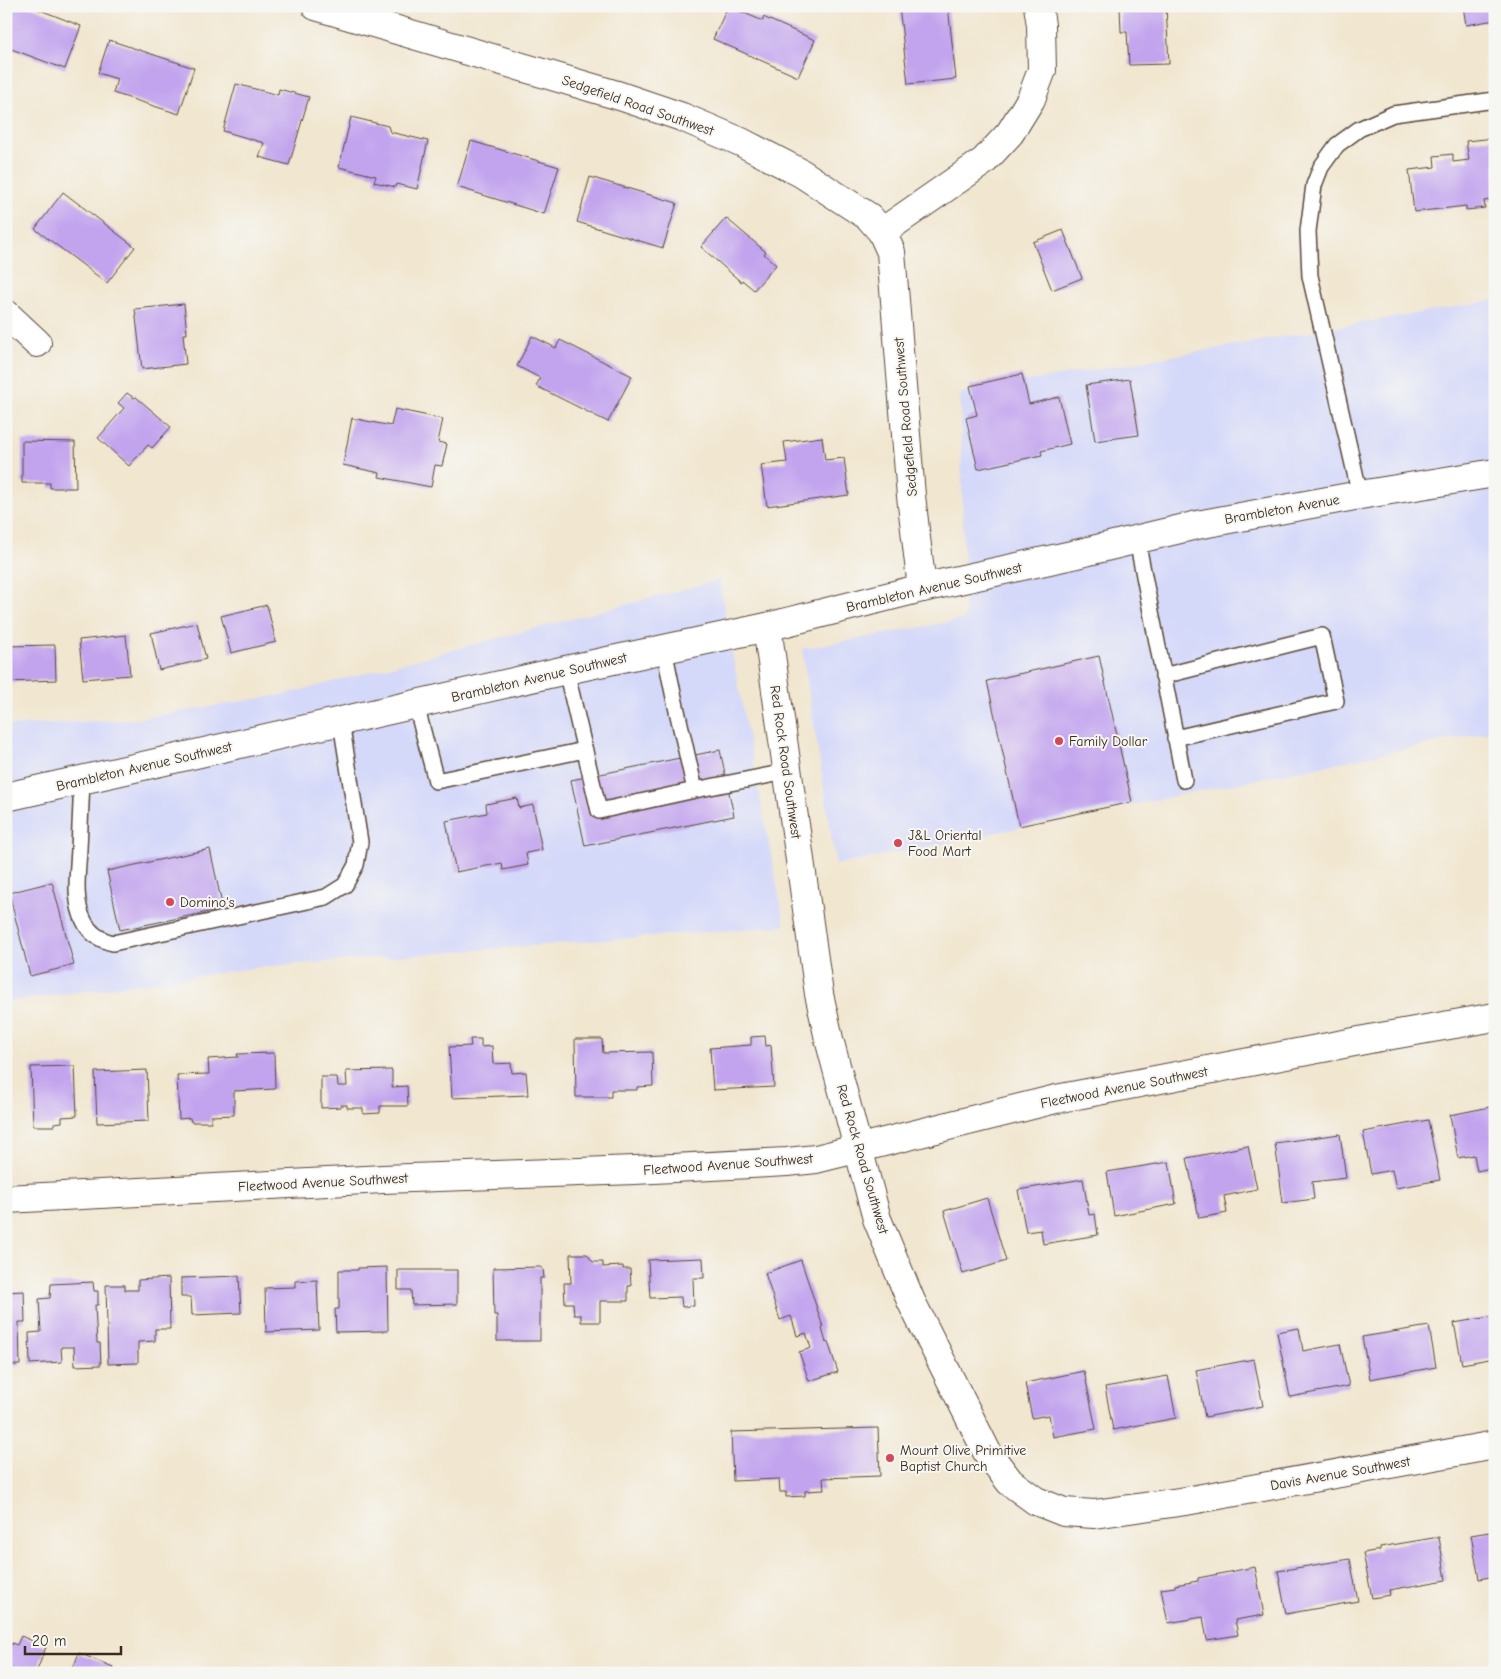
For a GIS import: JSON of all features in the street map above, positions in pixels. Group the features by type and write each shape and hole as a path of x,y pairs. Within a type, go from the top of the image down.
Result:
{"street":[{"name":"Sedgefield Road Southwest","path":"316,6 620,96 682,117 742,142 801,173 868,217 882,232 891,252 911,496 922,588"},
{"path":"882,232 984,162 1010,132 1031,99 1042,70 1041,25 1038,6"},
{"path":"6,314 37,343"},
{"name":"Brambleton Avenue","path":"1072,555 1216,521 1495,473"},
{"name":"Brambleton Avenue Southwest","path":"6,797 566,670 767,627 922,588 1072,555"},
{"name":"Red Rock Road Southwest","path":"767,627 786,772 819,994 829,1039 877,1219 911,1300 987,1452 1010,1482 1036,1501 1064,1512 1094,1514 1186,1501"},
{"name":"Fleetwood Avenue Southwest","path":"6,1199 383,1178 635,1170 816,1159 1056,1099 1495,1017"},
{"name":"Davis Avenue Southwest","path":"1186,1501 1495,1445"}],"lane":[{"path":"1360,495 1310,276 1308,231 1314,185 1321,167 1337,145 1359,129 1393,114 1495,100"},
{"path":"1137,540 1184,780"},
{"path":"1163,676 1322,636 1336,700 1175,738"},
{"path":"664,649 695,790"},
{"path":"566,670 599,811 786,772"},
{"path":"416,705 436,781 585,750"},
{"path":"82,780 78,899 84,921 92,933 102,940 113,942 326,897 345,885 356,865 360,842 341,722"}],"shaded area":[{"path":"1495,300 1495,731 836,865 802,649 965,619 960,393"},
{"path":"719,580 785,926 262,967 6,1002 6,726 136,719 286,694"}],"building":[{"path":"6,6 30,6 81,26 65,69 6,47"},
{"path":"728,6 763,21 763,17 815,40 798,77 713,39"},
{"path":"899,6 948,6 956,79 908,84"},
{"path":"1120,6 1166,6 1169,64 1129,65 1127,32 1121,32"},
{"path":"1463,6 1495,6 1495,20 1466,25"},
{"path":"109,40 194,68 179,114 113,93 117,79 98,73"},
{"path":"236,84 278,95 279,89 309,97 289,165 259,157 264,143 223,131"},
{"path":"351,117 388,126 390,132 428,141 417,189 396,184 395,187 374,182 376,176 339,167"},
{"path":"1495,138 1495,199 1484,201 1485,208 1466,210 1466,206 1414,212 1409,170 1435,167 1434,156 1453,154 1453,162 1469,160 1466,141"},
{"path":"471,141 559,167 544,214 457,187"},
{"path":"590,177 677,203 663,248 577,222"},
{"path":"63,192 135,247 107,283 35,229"},
{"path":"726,218 766,252 764,254 776,265 754,290 742,280 741,282 701,247"},
{"path":"1063,230 1082,278 1052,290 1033,242"},
{"path":"184,304 187,334 183,334 186,364 142,369 135,309"},
{"path":"532,336 556,348 560,340 632,376 608,422 536,386 540,378 517,366"},
{"path":"1022,374 1029,404 1059,397 1070,444 1041,451 1042,455 978,469 966,418 977,415 970,386"},
{"path":"1130,379 1139,435 1095,441 1086,385"},
{"path":"127,393 134,398 136,397 171,427 152,448 148,445 129,466 98,438 124,408 118,403"},
{"path":"395,409 443,419 438,442 447,444 442,466 435,465 431,487 379,477 380,473 343,465 352,418 391,426"},
{"path":"822,437 825,460 844,458 849,495 767,506 761,465 787,462 784,442"},
{"path":"22,441 75,442 76,488 50,488 50,483 22,483"},
{"path":"267,605 276,642 231,653 221,616"},
{"path":"197,623 206,659 159,670 151,633"},
{"path":"126,635 130,675 83,679 79,640"},
{"path":"55,645 56,680 8,682 7,646"},
{"name":"Family Dollar","path":"1099,656 1132,802 1019,826 987,681"},
{"path":"720,750 734,816 585,846 571,780"},
{"path":"517,798 519,808 533,805 542,850 526,853 528,865 503,870 502,863 456,872 446,821 487,813 486,804"},
{"path":"210,849 223,909 120,930 107,871"},
{"path":"52,882 74,965 30,976 9,893"},
{"path":"765,1036 766,1046 771,1045 774,1087 713,1090 710,1048 751,1045 751,1037"},
{"path":"470,1039 481,1039 481,1047 492,1046 493,1064 511,1063 512,1073 526,1072 528,1095 452,1098 449,1047 471,1046"},
{"path":"575,1039 602,1039 603,1053 652,1052 653,1086 637,1087 637,1090 611,1090 611,1097 576,1097"},
{"path":"274,1053 275,1089 234,1091 234,1115 211,1116 211,1122 191,1122 190,1118 179,1119 177,1075 209,1074 208,1059 238,1057 237,1054"},
{"path":"75,1066 77,1116 62,1117 62,1122 54,1123 54,1126 33,1126 31,1067"},
{"path":"147,1070 149,1121 97,1123 95,1072"},
{"path":"392,1070 392,1087 407,1086 408,1106 380,1106 380,1113 363,1114 363,1108 347,1108 347,1105 321,1108 321,1077 337,1077 338,1086 347,1086 346,1071"},
{"path":"1495,1106 1495,1167 1477,1171 1474,1155 1458,1158 1450,1115"},
{"path":"1428,1120 1440,1180 1396,1188 1392,1170 1371,1174 1363,1132"},
{"path":"1340,1134 1346,1178 1312,1182 1314,1199 1283,1203 1275,1143"},
{"path":"1248,1146 1257,1189 1224,1196 1227,1213 1199,1218 1187,1158"},
{"path":"1169,1162 1176,1204 1114,1216 1107,1172"},
{"path":"1083,1179 1089,1215 1095,1214 1098,1235 1043,1244 1041,1230 1026,1232 1018,1190"},
{"path":"987,1198 1006,1261 963,1274 944,1211"},
{"path":"570,1254 587,1254 593,1262 603,1262 603,1267 623,1266 623,1269 630,1269 631,1286 628,1286 628,1301 600,1301 600,1322 581,1322 581,1315 574,1315 573,1303 565,1303 564,1283 571,1283"},
{"path":"703,1258 704,1278 693,1278 694,1306 682,1307 681,1297 650,1298 648,1260"},
{"path":"801,1260 823,1327 826,1343 828,1342 838,1372 809,1381 799,1352 811,1348 806,1333 797,1336 791,1316 780,1320 765,1273"},
{"path":"387,1267 388,1331 336,1332 335,1309 339,1309 339,1270"},
{"path":"540,1267 543,1269 544,1278 540,1278 540,1341 497,1341 497,1315 494,1315 493,1268"},
{"path":"398,1270 457,1270 457,1304 412,1305 411,1290 398,1290"},
{"path":"239,1276 241,1313 192,1315 191,1297 181,1297 181,1278"},
{"path":"169,1278 170,1329 155,1329 155,1341 138,1342 138,1363 108,1364 106,1285 125,1285 125,1290 138,1290 138,1280"},
{"path":"317,1280 319,1330 266,1332 265,1288 295,1287 295,1281"},
{"path":"93,1282 94,1291 98,1291 98,1305 95,1305 97,1343 100,1343 101,1365 75,1366 74,1347 61,1347 62,1362 30,1364 29,1333 41,1332 39,1299 50,1298 51,1284"},
{"path":"24,1291 25,1322 19,1322 20,1365 6,1365 6,1292"},
{"path":"1495,1316 1495,1358 1462,1364 1454,1323"},
{"path":"1429,1326 1436,1367 1370,1379 1362,1337"},
{"path":"1299,1328 1303,1351 1340,1344 1349,1386 1290,1397 1277,1332"},
{"path":"1254,1359 1263,1406 1205,1417 1196,1370"},
{"path":"1084,1371 1096,1429 1053,1437 1049,1415 1032,1418 1025,1383"},
{"path":"1168,1376 1176,1418 1113,1430 1105,1387"},
{"path":"878,1428 880,1476 823,1478 824,1490 805,1491 805,1496 786,1497 786,1492 780,1492 779,1479 733,1481 731,1432"},
{"path":"1495,1531 1495,1576 1479,1579 1471,1535"},
{"path":"1439,1537 1446,1580 1389,1590 1390,1595 1372,1598 1363,1553 1380,1550 1380,1547"},
{"path":"1350,1559 1358,1601 1286,1614 1278,1571"},
{"path":"1255,1567 1264,1615 1235,1620 1238,1635 1207,1640 1203,1617 1168,1623 1161,1589 1198,1581 1198,1578"},
{"path":"21,1636 46,1647 36,1673 6,1673 6,1643 17,1645"},
{"path":"79,1653 113,1667 110,1673 71,1673"}],"place":[{"name":"Family Dollar","path":"1059,741"},
{"name":"J&L Oriental Food Mart","path":"898,843"},
{"name":"Domino's","path":"170,902"},
{"name":"Mount Olive Primitive Baptist Church","path":"890,1458"}]}
